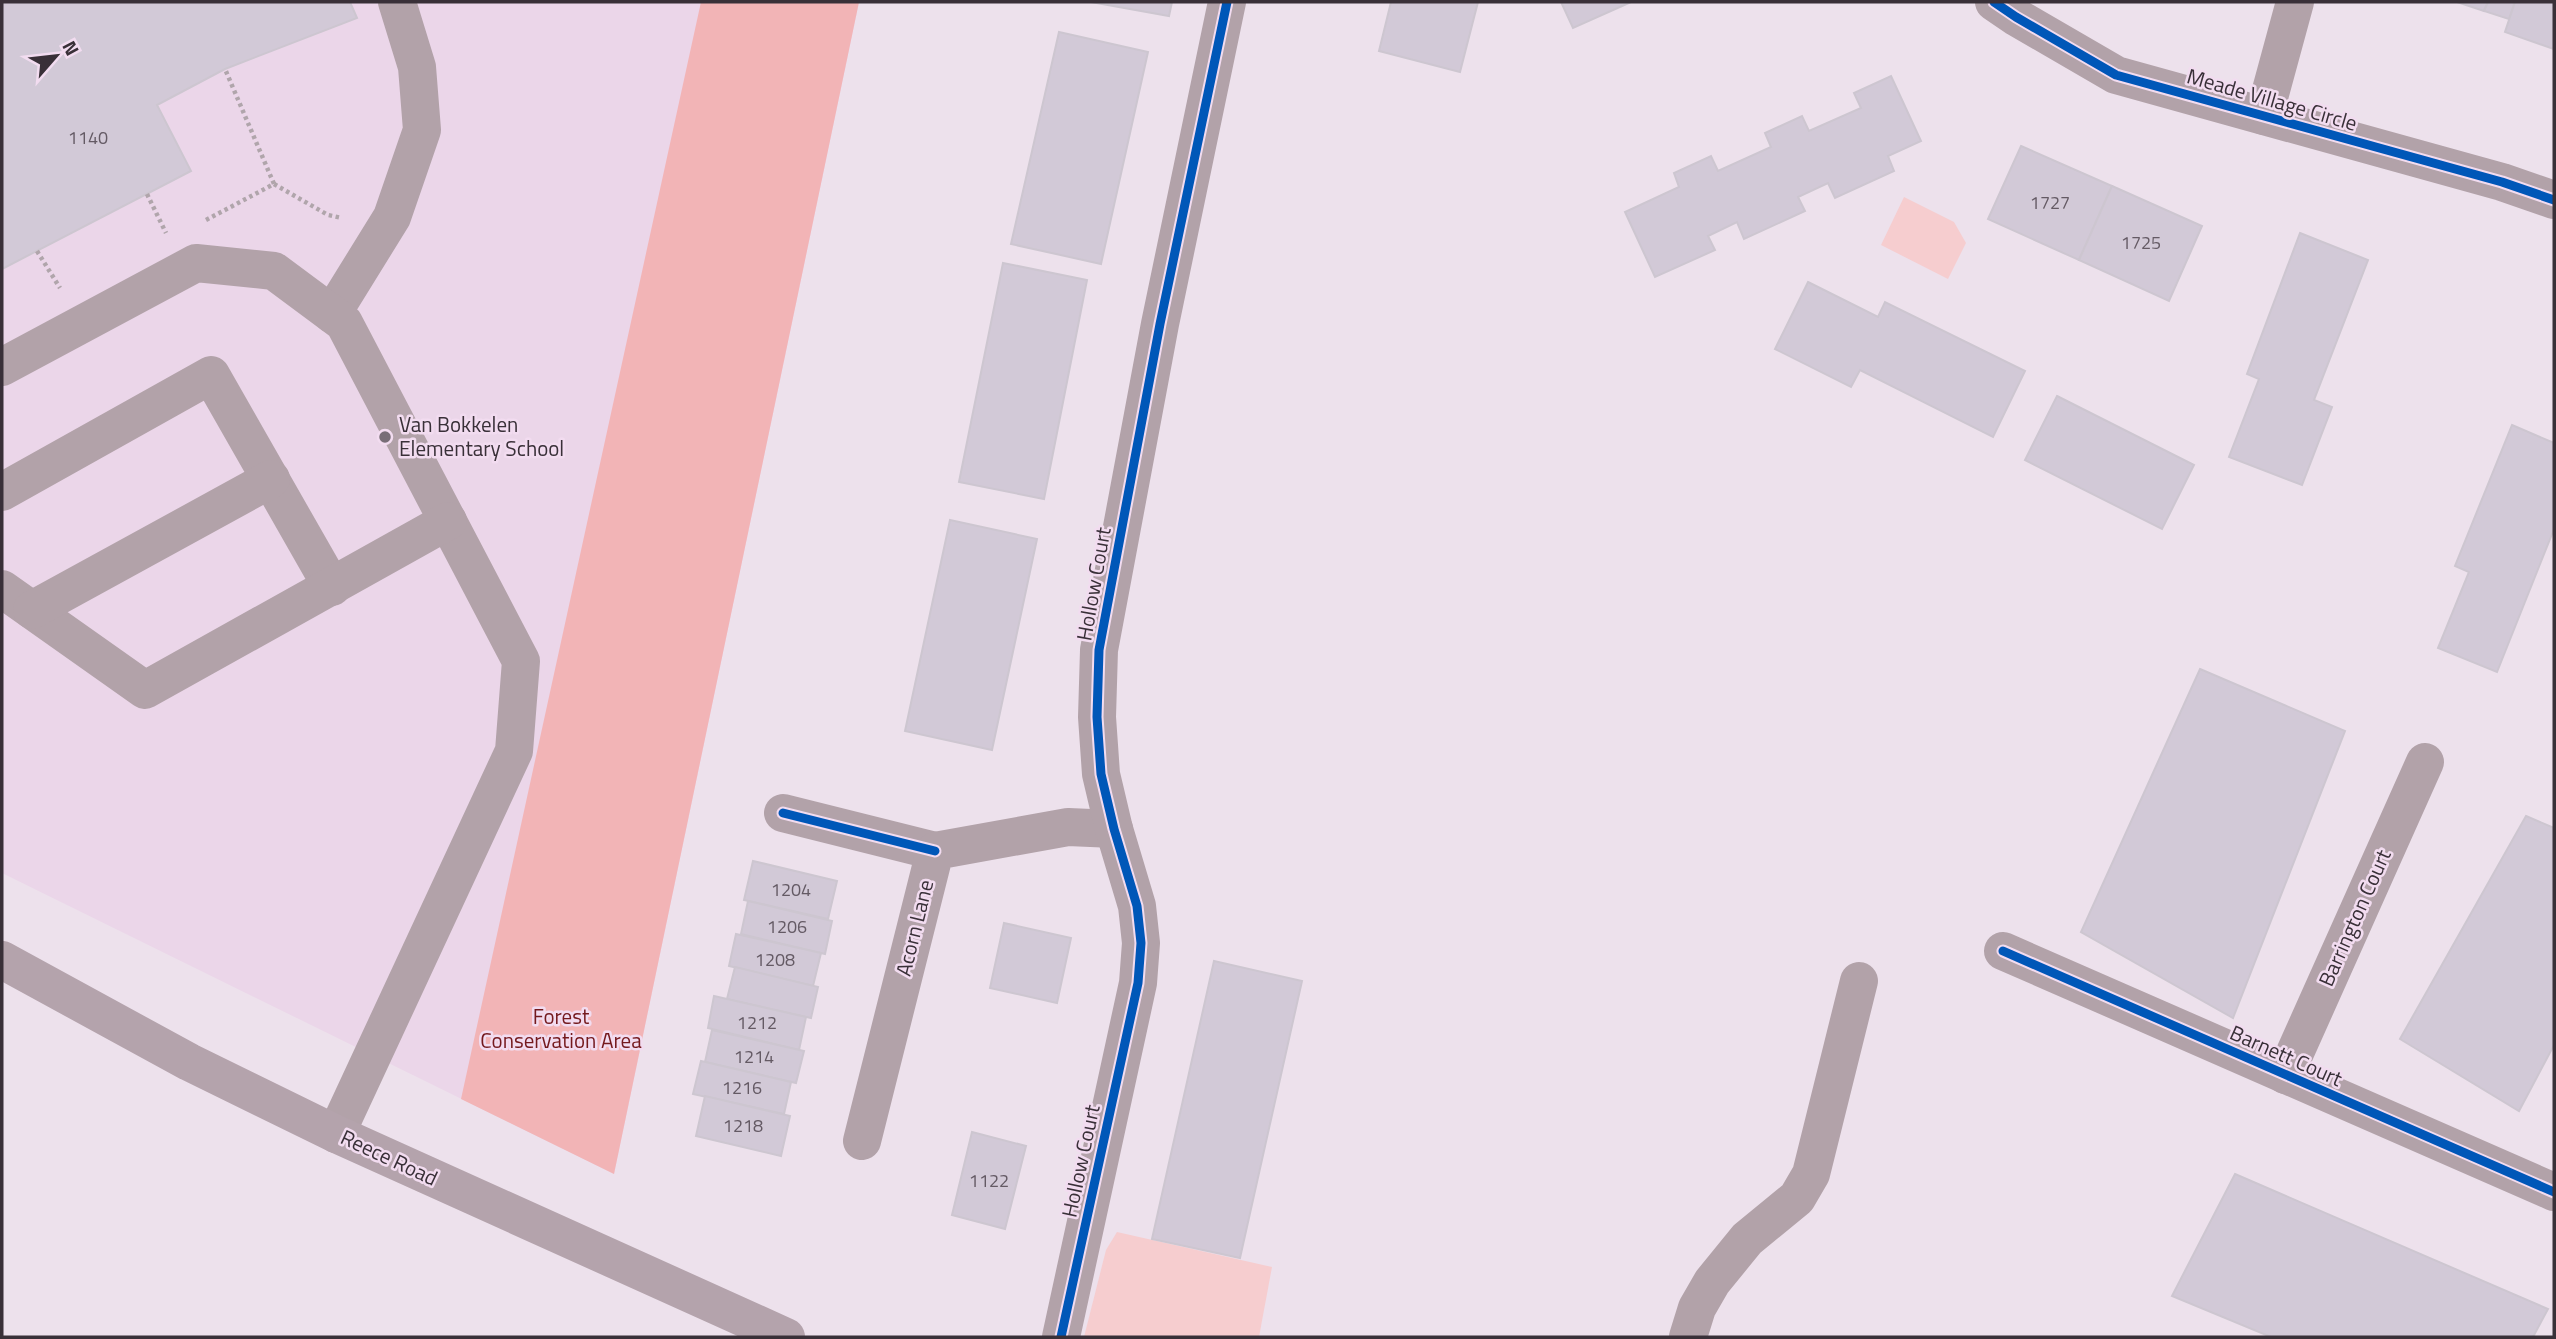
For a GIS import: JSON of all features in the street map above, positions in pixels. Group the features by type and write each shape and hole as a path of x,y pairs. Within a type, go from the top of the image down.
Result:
{"main road":[{"name":"Reece Road","path":"2,960 189,1062 336,1134 786,1337"}],"street":[{"path":"332,314 392,217 422,130 417,67 397,2"},
{"name":"Hollow Court","path":"1061,1337 1138,983 1141,943 1137,906 1101,774 1098,739 1099,650 1160,324 1227,2"},
{"name":"Meade Village Circle","path":"1994,2 2116,75 2502,182 2554,200"},
{"path":"2264,116 2295,2"},
{"path":"2,367 196,263 274,271 344,323 521,661 514,751 336,1134"},
{"path":"2,492 211,374 332,586"},
{"path":"271,479 17,600 145,690 448,522"},
{"name":"Barrington Court","path":"2285,1074 2425,762"},
{"path":"783,813 935,851"},
{"name":"Acorn Lane","path":"862,1141 935,851 1068,827 1114,829"},
{"name":"Barnett Court","path":"2003,951 2554,1192"},
{"path":"1688,1337 1697,1308 1712,1282 1747,1239 1797,1198 1811,1174 1859,981"}],"path":[{"path":"225,69 274,184 328,215 350,220 392,217"},
{"path":"204,221 274,184"},
{"path":"146,194 169,240"},
{"path":"37,251 64,295"}],"shaded area":[{"name":"Van Bokkelen Elementary School","path":"2,2 859,2 614,1174 2,873"},
{"path":"1904,197 1954,222 1966,243 1948,279 1881,245"},
{"path":"1117,1232 1272,1267 1259,1337 1084,1337 1106,1250"}],"green space":[{"name":"Forest Conservation Area","path":"701,2 859,2 614,1174 461,1099"}],"building":[{"path":"2,2 350,2 357,18 225,69 157,105 191,171 2,269"},
{"path":"1091,2 1172,2 1169,16"},
{"path":"1391,2 1478,2 1460,72 1379,51"},
{"path":"1561,2 1631,2 1573,28"},
{"path":"2457,2 2488,2 2484,11"},
{"path":"2488,2 2515,2 2509,19 2484,11"},
{"path":"2515,2 2554,2 2554,49 2505,32"},
{"path":"1059,32 1148,52 1101,264 1011,244"},
{"path":"1891,76 1921,141 1888,156 1894,171 1835,198 1828,183 1798,197 1805,211 1744,239 1737,222 1708,236 1715,250 1655,277 1625,212 1679,187 1674,173 1711,156 1718,171 1771,147 1765,133 1802,116 1809,131 1861,108 1854,93"},
{"path":"2021,146 2112,186 2079,260 1988,219"},
{"path":"2112,186 2202,226 2169,301 2079,260"},
{"path":"2300,233 2368,260 2314,400 2332,407 2302,485 2229,457 2259,379 2247,374"},
{"path":"1003,263 1087,280 1044,499 959,482"},
{"path":"1808,282 1878,317 1885,302 2025,371 1993,437 1860,370 1851,387 1775,349"},
{"path":"2057,396 2194,465 2162,529 2025,460"},
{"path":"2512,425 2554,443 2554,529 2497,672 2438,648 2469,572 2455,566"},
{"path":"950,520 1037,539 992,750 905,731"},
{"path":"2200,669 2345,731 2233,1018 2081,932"},
{"path":"2526,816 2554,828 2554,1045 2519,1111 2400,1039"},
{"path":"753,861 837,881 828,919 744,900"},
{"path":"748,901 832,921 825,954 741,934"},
{"path":"1004,923 1071,938 1057,1003 990,988"},
{"path":"736,934 821,953 813,986 729,966"},
{"path":"1214,961 1302,981 1240,1258 1152,1239"},
{"path":"735,967 818,987 811,1018 727,999"},
{"path":"714,996 806,1017 799,1050 708,1028"},
{"path":"712,1030 804,1051 796,1083 705,1062"},
{"path":"701,1061 791,1082 784,1114 693,1094"},
{"path":"705,1096 790,1116 781,1156 696,1136"},
{"path":"972,1132 1026,1146 1005,1229 952,1215"},
{"path":"2235,1174 2548,1309 2533,1337 2271,1337 2172,1296"}],"cycle path":[{"path":"1061,1337 1138,983 1141,943 1137,906 1101,774 1097,717 1099,650 1160,324 1227,2"},
{"path":"1994,2 2116,75 2502,182 2554,200"},
{"path":"783,813 935,851"},
{"path":"2003,951 2554,1192"}],"place":[{"name":"Van Bokkelen Elementary School","path":"385,437"}]}
